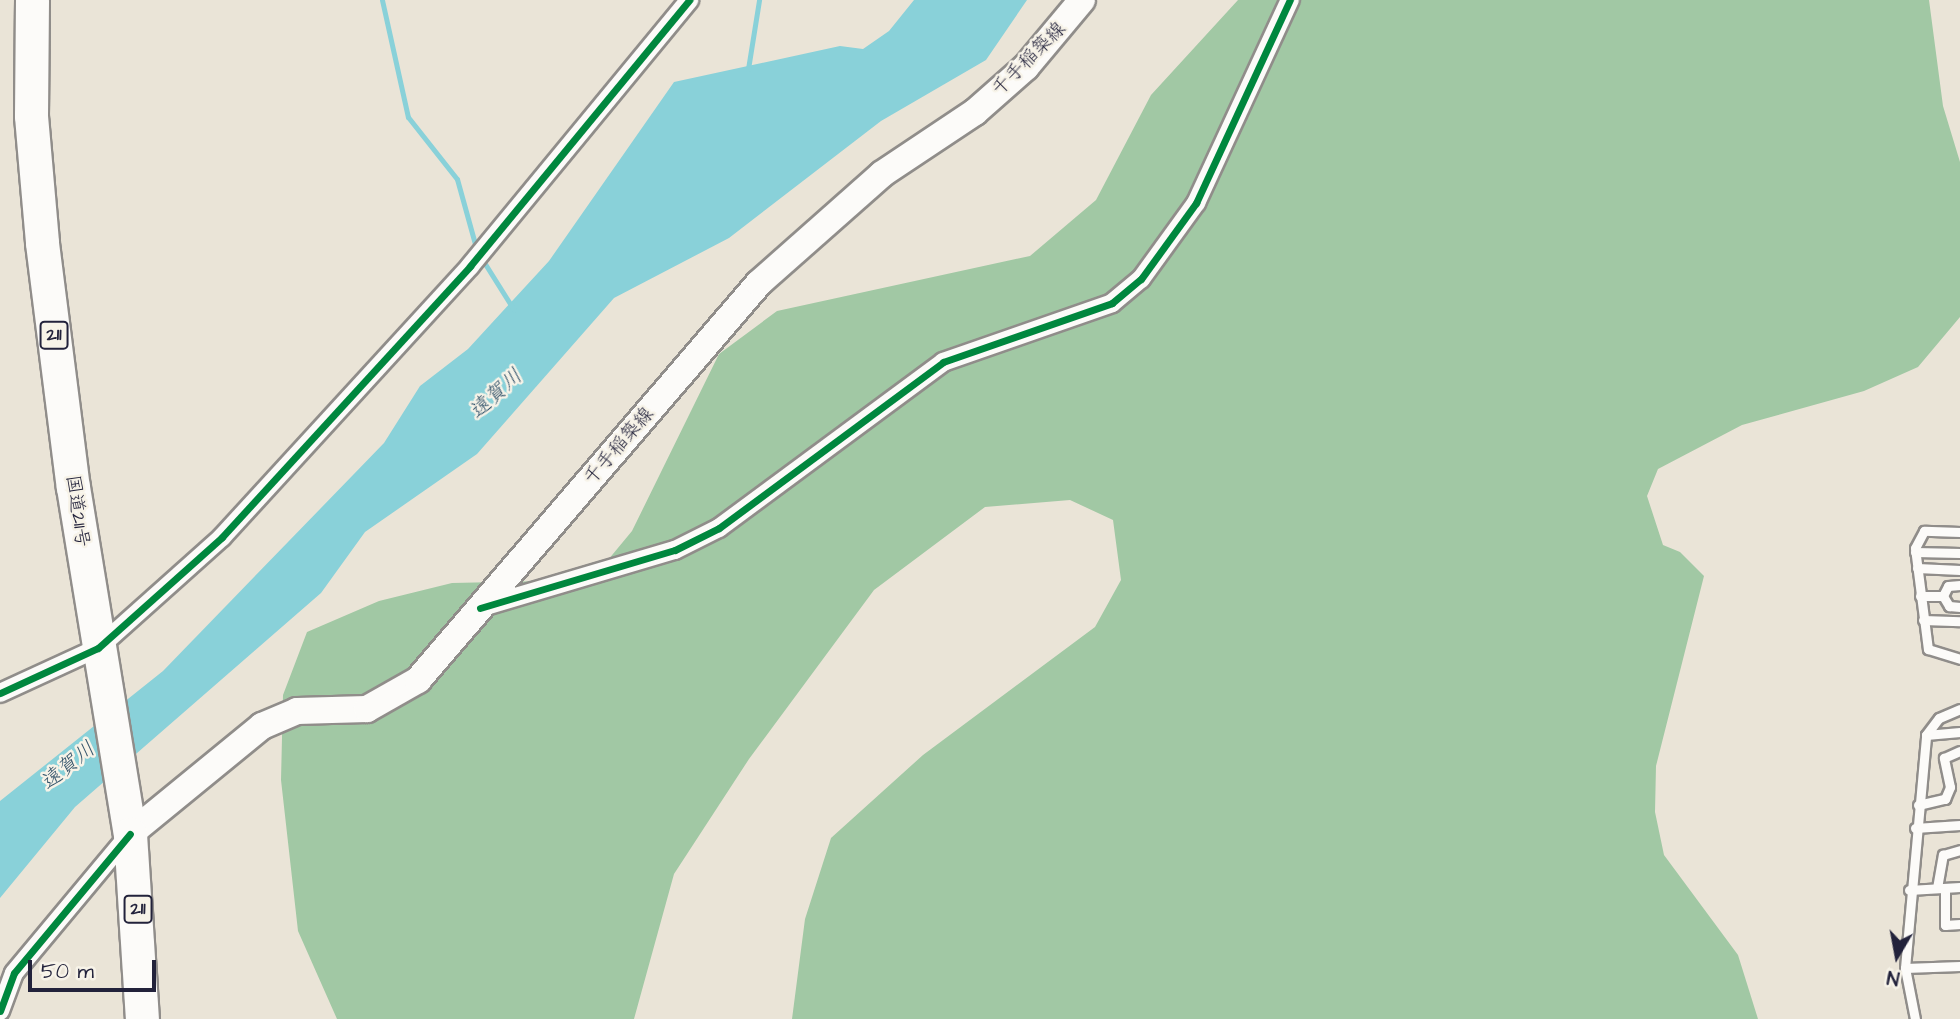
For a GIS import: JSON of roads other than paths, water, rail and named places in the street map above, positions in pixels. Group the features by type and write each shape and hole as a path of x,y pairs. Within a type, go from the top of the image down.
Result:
{"highway":[{"name":"国道211号","path":"32,0 31,116 42,243 100,658 131,834 142,1019"}],"main road":[{"name":"千手稲築線","path":"131,834 262,726 297,711 367,709 393,699 418,680 759,283 882,174 975,112 1026,67 1082,0"}],"street":[{"path":"0,693 100,658 293,464 470,266 689,0"},
{"path":"480,608 675,550 719,528 943,362 1112,303 1141,279 1196,203 1290,0"},
{"path":"0,1011 14,973 131,834"}],"lane":[{"path":"1960,532 1924,531 1915,552 1928,649 1960,659"},
{"path":"1915,552 1960,553"},
{"path":"1917,568 1960,570"},
{"path":"1943,596 1948,586 1960,585"},
{"path":"1920,596 1943,596"},
{"path":"1943,596 1949,606 1960,607"},
{"path":"1923,620 1960,621"},
{"path":"1915,1019 1905,968 1909,890 1926,735 1939,718 1960,709"},
{"path":"1926,735 1960,733"},
{"path":"1918,805 1945,799 1950,787 1944,758 1960,751"},
{"path":"1916,828 1960,825"},
{"path":"1960,850 1942,855 1941,888 1945,925 1960,924"},
{"path":"1909,890 1960,887"},
{"path":"1905,968 1960,965"}],"water":[{"name":"遠賀川","path":"914,0 1027,0 986,60 881,121 729,238 614,298 477,454 365,532 321,593 75,807 0,898 0,801 163,671 384,443 420,386 468,349 549,261 674,82 840,46 863,49 889,31"}],"waterway":[{"path":"382,0 408,117 457,179 477,251"},
{"path":"748,69 759,0"},
{"path":"482,259 514,310"}]}
